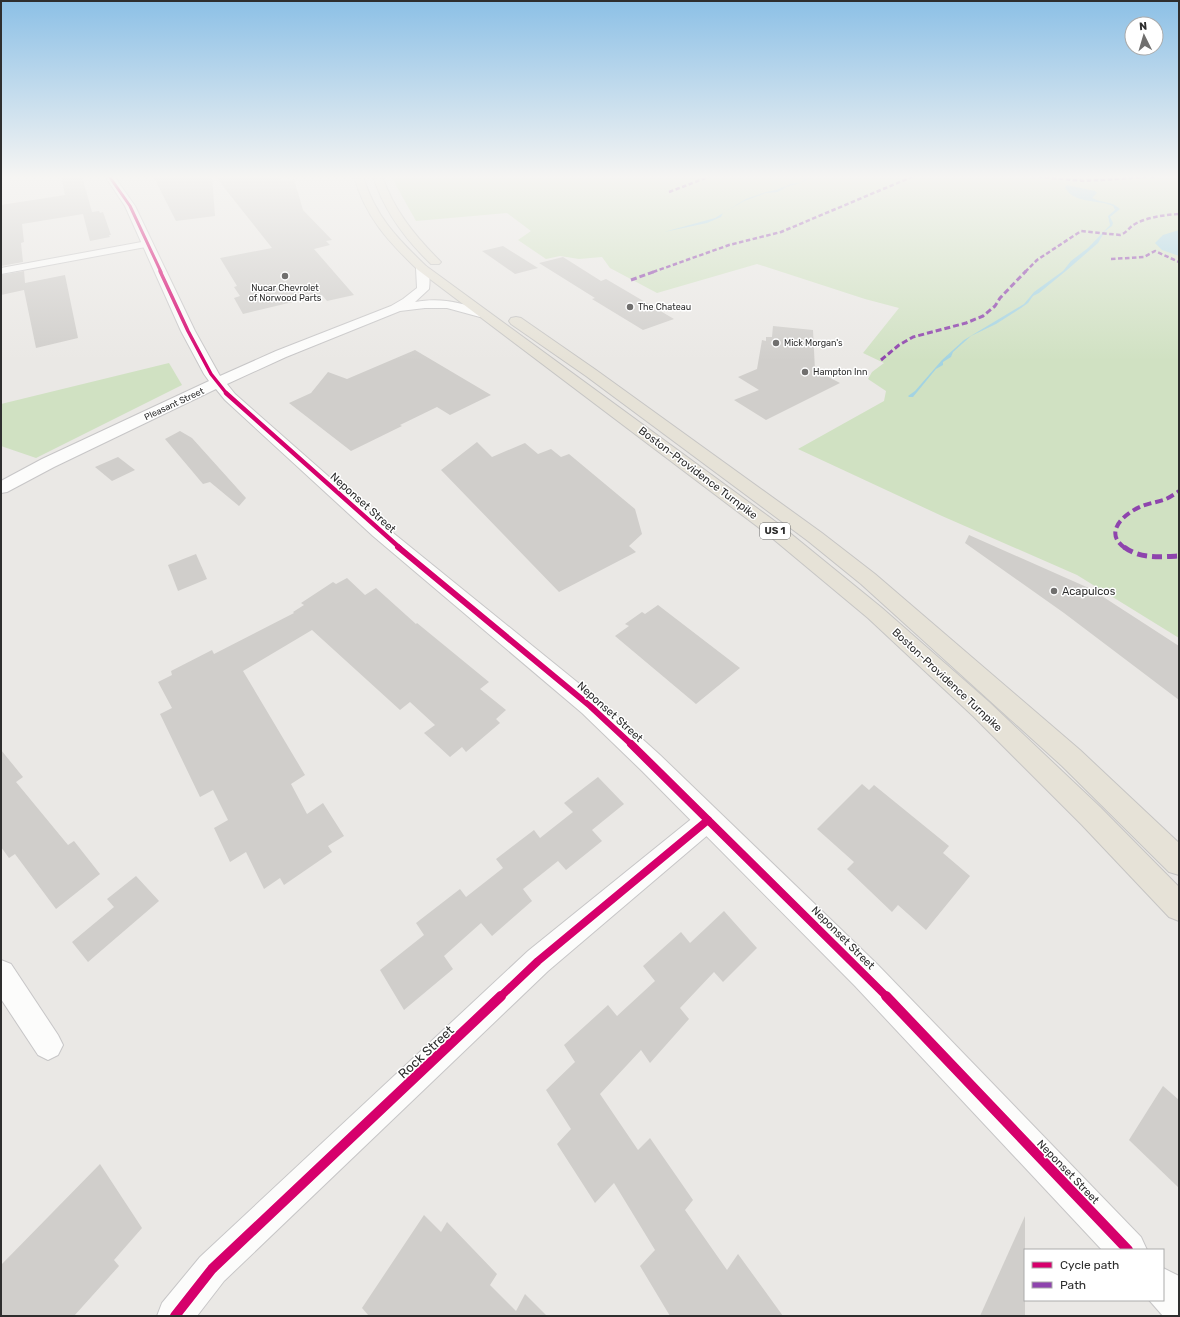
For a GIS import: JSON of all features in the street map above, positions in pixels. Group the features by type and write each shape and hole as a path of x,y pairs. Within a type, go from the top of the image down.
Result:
{"main road":[{"name":"Boston-Providence Turnpike","path":"392,237 422,268 480,313 773,529 875,613 992,720 1091,816 1179,907"},
{"name":"Boston-Providence Turnpike","path":"412,237 442,268 460,282 591,373 815,537 868,579 1071,758 1179,862"}],"street":[{"name":"Neponset Street","path":"144,237 188,331 218,384 380,532 590,706 866,975 1127,1249"},
{"path":"1,271 147,244"},
{"name":"Pleasant Street","path":"1,488 48,463 281,354 395,309 407,302 423,289 424,282 422,268"},
{"name":"Pleasant Street","path":"395,309 438,303 448,304 480,313"},
{"name":"Rock Street","path":"175,1316 212,1269 538,961 708,820"},
{"path":"1,974 48,1045"},
{"path":"1164,1288 1179,1304"}],"green space":[{"path":"522,237 1179,237 1179,638 1077,575 942,516 798,449 884,401 886,391 868,379 872,372 884,363 863,353 899,308 865,299 757,264 657,293 610,268 602,257 579,259 560,256 546,259 518,240"},
{"path":"169,363 182,385 36,458 1,446 1,404"}],"water":[{"path":"1098,237 1101,237 1098,243 1039,293 1033,296 1028,303 996,324 971,336 953,352 951,357 943,362 943,365 936,369 913,397 908,396 915,391 942,360 964,340 1024,304 1034,292 1063,271 1071,261 1088,248"},
{"path":"1161,237 1179,237 1179,256 1162,250 1155,243"}],"building":[{"path":"1,237 23,237 24,242 21,243 23,262 1,266"},
{"path":"89,237 108,237 90,241"},
{"name":"Nucar Chevrolet of Norwood Parts","path":"264,237 330,237 332,240 326,241 330,245 314,249 354,295 327,301 322,295 243,314 234,298 240,296 234,287 237,286 220,258 272,248"},
{"path":"503,246 538,268 515,274 482,251"},
{"name":"The Chateau","path":"563,257 601,281 606,279 674,319 643,330 592,299 595,298 539,263"},
{"path":"24,271 25,283 65,275 78,338 36,348 24,290 1,295 1,275"},
{"name":"Hampton Inn","path":"773,326 813,330 815,370 840,383 766,420 734,400 759,390 738,377 757,369 762,340 766,341 766,337 772,337"},
{"path":"415,350 491,395 450,415 437,407 351,451 289,403 311,393 328,372 347,379"},
{"path":"180,431 192,438 246,498 239,506 210,482 203,484 165,439"},
{"path":"477,442 492,457 525,443 538,454 551,449 561,457 569,454 635,509 642,534 629,546 636,552 559,592 441,470"},
{"path":"118,457 135,470 112,481 95,467"},
{"path":"969,535 1091,589 1179,646 1179,700 1064,613 965,543"},
{"path":"196,554 207,579 178,591 168,565"},
{"path":"347,578 365,595 376,588 416,624 417,623 489,682 480,689 506,710 496,719 500,723 466,752 462,747 450,757 424,733 435,725 410,702 400,710 312,630 243,671 305,775 291,784 307,814 323,803 344,836 328,846 332,852 284,885 280,878 264,889 246,852 230,862 214,828 228,820 213,790 200,797 160,714 172,708 158,682 172,675 171,671 212,650 214,654 294,613 293,612 304,605 301,603 333,582 336,584"},
{"path":"658,605 740,668 696,704 615,636 629,626 625,624 642,612 645,614"},
{"path":"1,750 23,777 16,782 68,845 74,841 100,874 56,909 15,854 9,858 1,847"},
{"path":"598,777 624,804 592,830 602,841 566,870 558,861 523,889 532,901 492,936 481,923 444,956 453,969 404,1010 380,970 424,935 416,923 460,889 466,897 503,868 496,859 534,830 540,838 573,812 564,803"},
{"path":"862,784 869,790 874,785 949,846 943,853 970,876 926,930 898,905 892,912 847,869 854,862 817,829"},
{"path":"136,876 159,901 88,962 72,942 114,907 107,899"},
{"path":"724,911 757,948 723,982 714,972 680,1008 689,1019 650,1063 641,1050 600,1094 638,1150 650,1138 693,1200 685,1210 727,1270 738,1254 783,1316 670,1316 640,1266 655,1250 614,1183 595,1203 557,1144 571,1129 546,1090 575,1062 564,1045 608,1005 617,1016 655,981 643,966 681,932 690,943"},
{"path":"1163,1086 1179,1100 1179,1188 1129,1140"},
{"path":"100,1164 142,1228 114,1260 119,1266 74,1316 1,1316 1,1265"},
{"path":"424,1215 441,1232 447,1222 497,1274 490,1285 516,1311 525,1294 547,1316 369,1316 362,1308"},
{"path":"1025,1216 1025,1316 980,1316"}],"marked path":[{"path":"631,280 729,245 759,237"},
{"path":"881,360 899,345 913,337 966,323 983,316 995,306 1000,298 1037,260 1072,237"},
{"path":"1111,259 1144,257 1155,251 1179,262"},
{"path":"1179,491 1166,499 1142,506 1130,513 1119,523 1115,534 1117,540 1122,546 1135,553 1149,556 1179,556"}],"cycle path":[{"path":"145,237 188,331 211,374 230,397 380,532 590,706 651,763 866,975 1127,1249"},
{"path":"175,1316 212,1269 538,961 708,820"}],"place":[{"name":"Nucar Chevrolet of Norwood Parts","path":"285,276"},
{"name":"The Chateau","path":"630,307"},
{"name":"Mick Morgan's","path":"776,343"},
{"name":"Hampton Inn","path":"805,372"},
{"name":"Acapulcos","path":"1054,591"}]}
